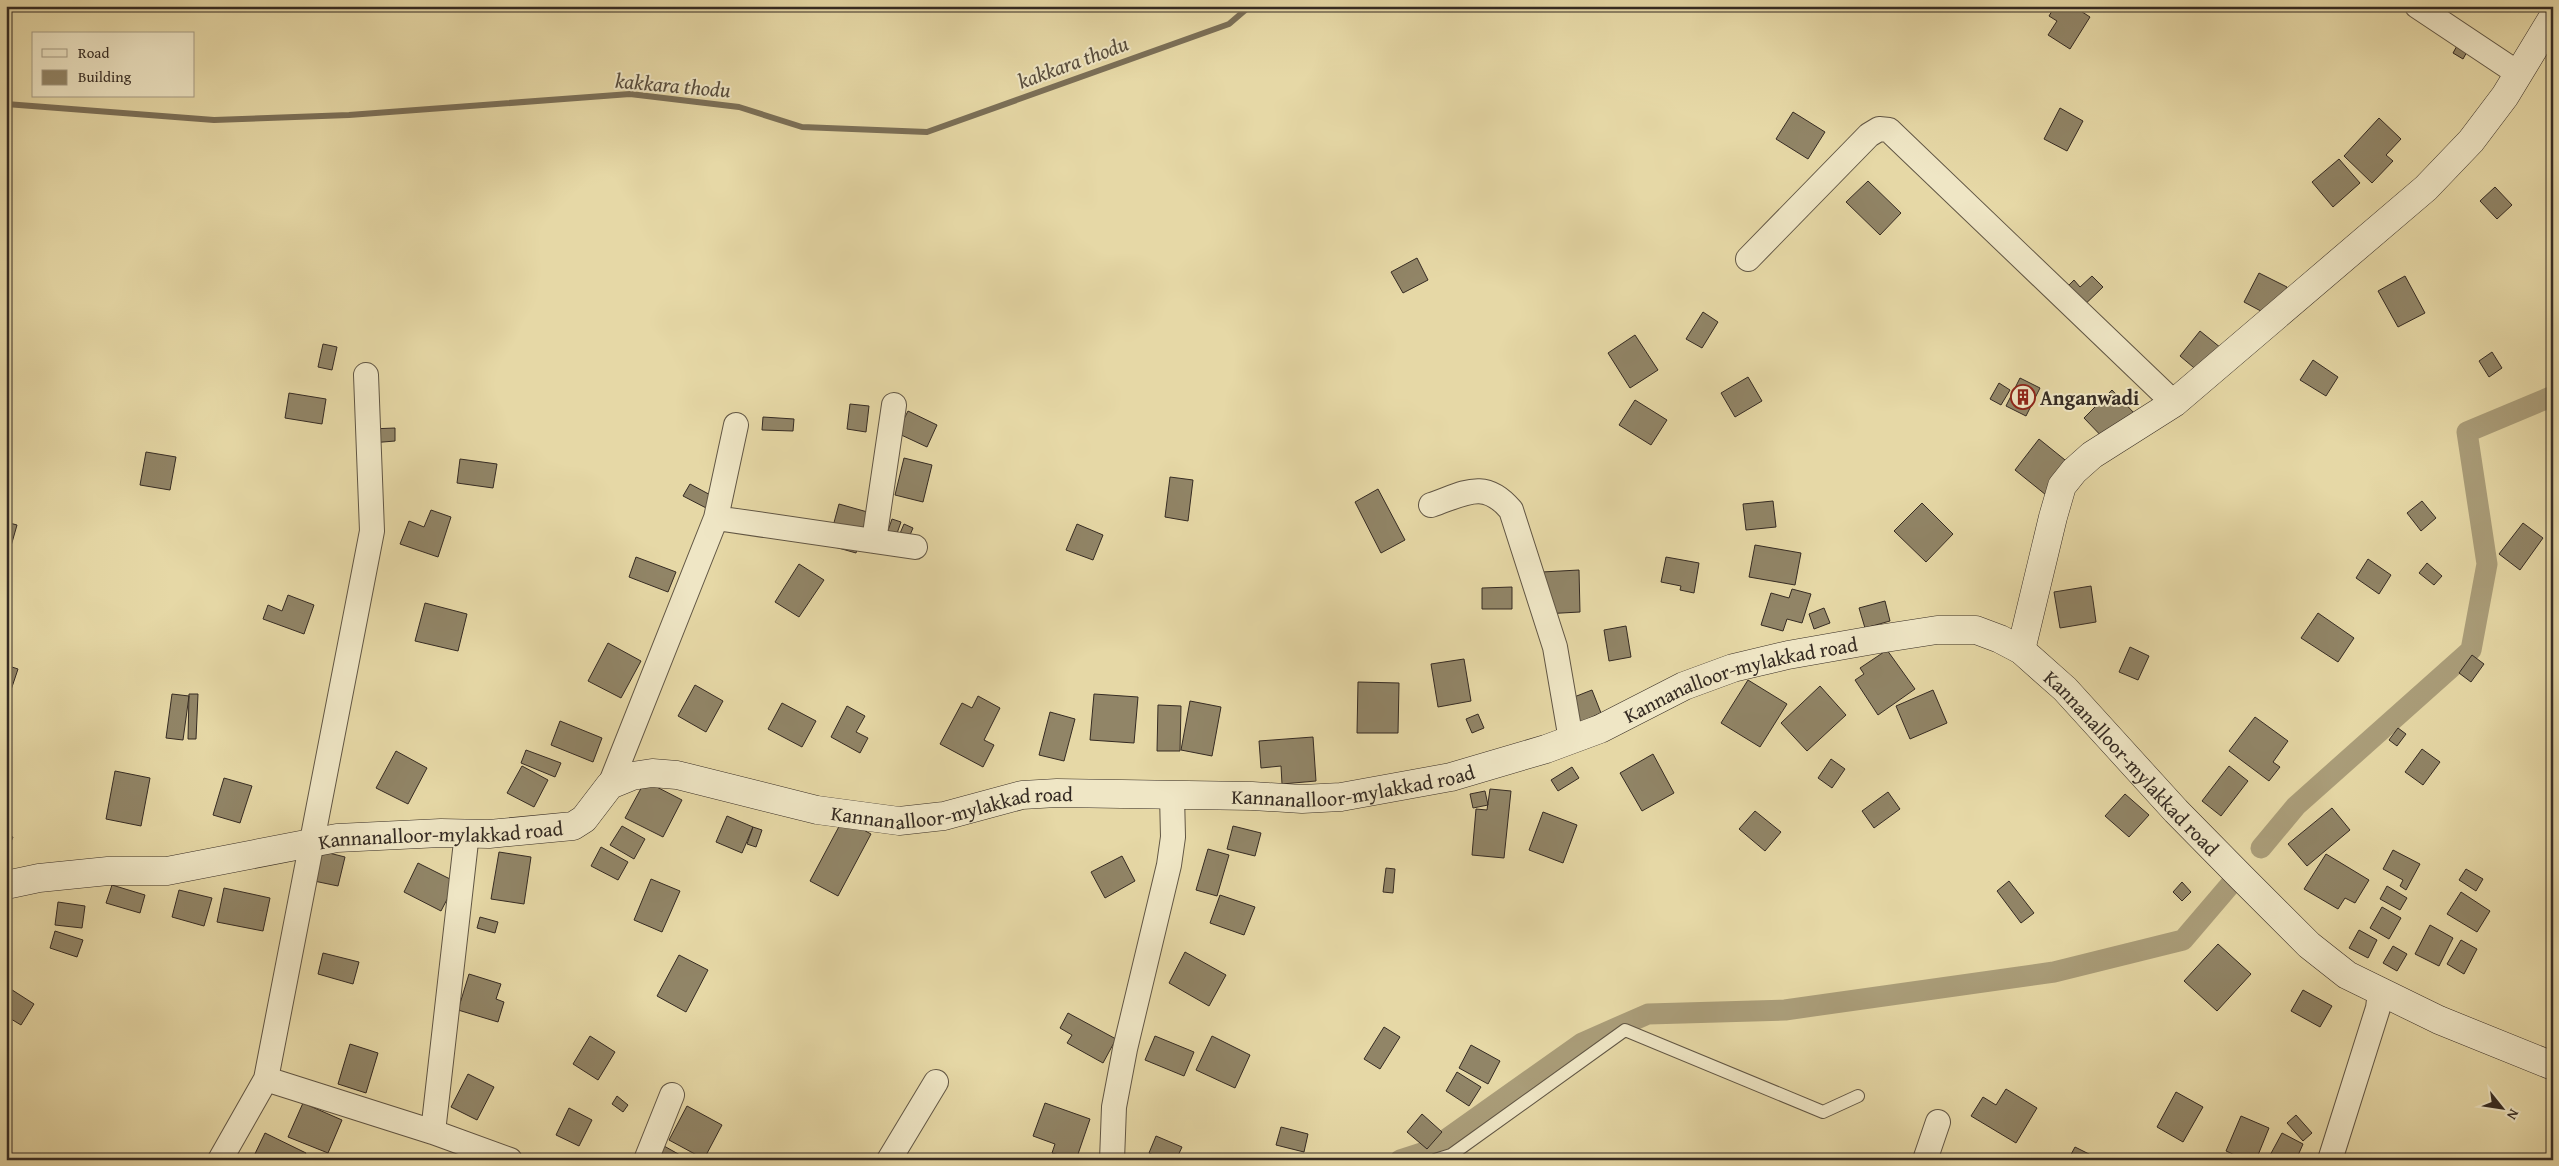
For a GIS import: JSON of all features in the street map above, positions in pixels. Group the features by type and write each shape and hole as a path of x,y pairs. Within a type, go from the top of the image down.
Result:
{"main road":[{"path":"2021,650 2052,517 2062,486 2074,471 2092,455 2174,403 2426,188 2471,141 2519,74 2553,17"},
{"name":"Kannanalloor-mylakkad road","path":"6,885 39,878 108,871 167,871 337,838 380,835 489,834 573,826 584,819 610,785 632,776 652,773 678,774 817,810 899,821 944,816 1022,795 1057,793 1252,796 1302,799 1341,798 1451,777 1571,740 1600,729 1684,686 1733,668 1788,655 1937,630 1976,630 2000,639 2021,650 2065,689 2176,811 2309,944 2347,975 2439,1020 2553,1066"}],"street":[{"path":"2417,6 2519,74"},
{"path":"1748,259 1869,135 1879,129 1889,130 2174,403"},
{"path":"220,1160 266,1079 372,531 366,375"},
{"path":"874,541 894,405"},
{"path":"610,785 716,518 736,425"},
{"path":"1431,505 1476,490 1487,490 1501,498 1511,510 1555,647 1571,740"},
{"path":"716,518 916,547"},
{"path":"1112,1160 1114,1107 1125,1049 1169,865 1173,837 1172,795"},
{"path":"433,1132 467,833"},
{"path":"2330,1160 2378,1008 2380,992"},
{"path":"266,1079 433,1132 510,1160"},
{"path":"889,1160 936,1082"},
{"path":"646,1160 672,1095"},
{"path":"1925,1160 1938,1122"}],"lane":[{"path":"1435,1160 1452,1155 1625,1030 1823,1112 1858,1096"}],"building":[{"path":"2055,6 2073,6 2090,17 2070,49 2048,35 2057,21 2049,16"},
{"path":"2463,35 2473,41 2463,59 2453,53"},
{"path":"2060,108 2083,121 2067,151 2044,139"},
{"path":"1793,112 1825,132 1808,159 1776,139"},
{"path":"2379,118 2401,139 2386,155 2393,161 2372,183 2344,156"},
{"path":"2339,159 2360,183 2333,207 2312,182"},
{"path":"1868,181 1901,213 1880,235 1846,202"},
{"path":"2495,187 2512,205 2497,219 2480,201"},
{"path":"1417,258 1428,280 1403,293 1391,272"},
{"path":"2259,273 2287,287 2272,317 2244,302"},
{"path":"2092,276 2103,287 2075,314 2058,296 2074,280 2080,287"},
{"path":"2405,276 2425,313 2398,327 2378,291"},
{"path":"1703,312 1718,322 1702,348 1686,339"},
{"path":"2200,331 2226,352 2206,378 2180,356"},
{"path":"1635,335 1658,370 1630,388 1608,353"},
{"path":"323,344 337,347 332,370 318,367"},
{"path":"2492,352 2502,368 2489,377 2479,361"},
{"path":"2313,360 2338,377 2326,396 2300,380"},
{"path":"1748,377 1762,401 1735,417 1721,393"},
{"name":"Anganwadi","path":"2020,378 2040,388 2026,416 2006,406"},
{"path":"1999,383 2010,390 2001,405 1990,399"},
{"path":"2112,390 2136,415 2108,443 2084,418"},
{"path":"289,393 326,399 322,424 285,418"},
{"path":"1635,400 1667,420 1651,445 1619,425"},
{"path":"850,404 869,406 866,432 847,429"},
{"path":"908,411 937,425 927,447 897,433"},
{"path":"763,417 794,419 793,431 762,430"},
{"path":"395,428 395,441 371,443 370,429"},
{"path":"2039,439 2075,468 2051,499 2015,470"},
{"path":"146,452 176,457 170,490 140,485"},
{"path":"904,458 932,465 923,502 895,495"},
{"path":"460,459 497,464 493,488 457,483"},
{"path":"1170,477 1193,480 1188,521 1165,517"},
{"path":"690,484 716,498 710,510 683,496"},
{"path":"1378,489 1405,540 1381,553 1355,502"},
{"path":"1773,501 1776,527 1746,530 1743,504"},
{"path":"2422,501 2436,518 2421,531 2407,513"},
{"path":"1922,503 1953,534 1926,562 1894,531"},
{"path":"839,504 871,513 866,519 856,553 828,545"},
{"path":"431,510 451,517 438,557 400,544 409,521 424,527"},
{"path":"892,519 901,522 895,539 882,548"},
{"path":"6,522 17,525 7,560 6,560"},
{"path":"2523,523 2543,538 2520,570 2499,554"},
{"path":"904,524 913,528 907,542 898,538"},
{"path":"1077,524 1103,535 1093,560 1066,550"},
{"path":"1755,545 1801,553 1795,585 1749,577"},
{"path":"636,557 676,572 668,592 629,577"},
{"path":"1666,557 1699,563 1694,593 1680,590 1681,586 1661,582"},
{"path":"2368,559 2391,575 2379,594 2356,578"},
{"path":"2427,563 2442,576 2434,585 2419,573"},
{"path":"799,564 824,580 799,617 775,602"},
{"path":"1579,570 1580,612 1543,614 1542,572"},
{"path":"2091,586 2096,622 2060,628 2054,592"},
{"path":"1512,587 1512,609 1482,609 1482,588"},
{"path":"1792,589 1811,594 1802,623 1787,619 1783,631 1761,625 1771,593 1789,598"},
{"path":"288,595 314,605 304,634 263,619 268,605 282,611"},
{"path":"1885,601 1890,621 1865,628 1859,608"},
{"path":"425,603 467,614 458,651 415,641"},
{"path":"1824,608 1830,623 1814,629 1809,614"},
{"path":"2318,613 2354,638 2338,662 2301,638"},
{"path":"1626,626 1631,657 1609,661 1604,630"},
{"path":"608,643 641,661 621,698 588,681"},
{"path":"2130,647 2149,656 2138,680 2119,672"},
{"path":"1887,650 1915,689 1878,715 1855,680 1864,674 1860,668"},
{"path":"2472,655 2484,664 2471,682 2459,673"},
{"path":"1464,659 1471,701 1438,707 1431,664"},
{"path":"6,665 18,669 6,705"},
{"path":"1748,680 1787,704 1760,747 1721,723"},
{"path":"1358,682 1399,683 1398,733 1357,733"},
{"path":"695,685 723,701 706,732 678,716"},
{"path":"1820,686 1846,715 1807,751 1781,723"},
{"path":"1592,690 1601,713 1579,723 1569,699"},
{"path":"1933,690 1947,723 1910,739 1896,706"},
{"path":"172,694 189,696 183,740 166,738"},
{"path":"189,694 198,694 196,739 188,739"},
{"path":"1094,694 1138,697 1134,743 1090,740"},
{"path":"978,696 1000,708 984,740 994,745 983,767 940,744 962,703 972,708"},
{"path":"1190,701 1221,707 1212,756 1181,750"},
{"path":"782,703 816,721 802,747 768,729"},
{"path":"1158,705 1181,706 1180,751 1157,751"},
{"path":"847,706 865,716 856,732 868,738 860,753 831,737"},
{"path":"1050,712 1075,719 1064,761 1039,755"},
{"path":"1478,714 1484,728 1472,733 1466,719"},
{"path":"2255,717 2288,741 2273,762 2280,767 2269,781 2229,751"},
{"path":"560,721 602,738 593,762 551,745"},
{"path":"2398,728 2406,734 2397,746 2389,740"},
{"path":"1313,737 1316,781 1282,784 1281,766 1261,768 1259,741"},
{"path":"2422,749 2440,762 2423,785 2405,772"},
{"path":"526,750 561,763 555,777 521,763"},
{"path":"396,751 427,768 408,804 376,788"},
{"path":"1653,754 1674,793 1642,811 1620,773"},
{"path":"1831,759 1845,769 1832,788 1818,778"},
{"path":"522,766 548,780 534,807 507,793"},
{"path":"2229,766 2248,781 2221,816 2202,801"},
{"path":"1572,767 1579,778 1558,791 1551,780"},
{"path":"115,771 150,778 141,826 106,819"},
{"path":"224,778 252,786 240,823 213,815"},
{"path":"645,781 682,800 663,837 625,818"},
{"path":"1490,789 1511,791 1504,858 1472,855 1476,809 1487,810"},
{"path":"1485,791 1488,805 1473,808 1470,794"},
{"path":"1888,792 1900,809 1874,828 1862,811"},
{"path":"2125,794 2149,815 2129,837 2105,816"},
{"path":"2332,808 2350,830 2307,866 2288,844"},
{"path":"1755,811 1781,832 1765,851 1739,829"},
{"path":"1543,812 1577,825 1563,863 1529,850"},
{"path":"727,816 753,827 742,853 716,842"},
{"path":"843,819 871,834 838,896 810,881"},
{"path":"622,826 645,839 634,859 610,845"},
{"path":"1233,826 1261,833 1255,856 1227,849"},
{"path":"753,827 762,830 756,847 747,844"},
{"path":"6,835 13,837 8,849 6,849"},
{"path":"601,847 628,862 618,880 591,866"},
{"path":"1208,849 1229,855 1217,896 1196,890"},
{"path":"2393,850 2420,864 2406,890 2400,886 2403,880 2383,869"},
{"path":"321,851 345,857 338,886 314,881"},
{"path":"499,852 531,857 524,904 491,899"},
{"path":"2326,854 2369,880 2355,903 2345,898 2338,909 2304,889"},
{"path":"1122,856 1135,881 1105,898 1091,872"},
{"path":"418,863 456,882 441,911 404,892"},
{"path":"1386,868 1395,869 1393,893 1383,892"},
{"path":"2466,869 2483,879 2476,891 2459,880"},
{"path":"651,879 680,891 662,932 634,920"},
{"path":"2009,881 2034,913 2021,923 1997,891"},
{"path":"2182,882 2191,892 2182,901 2173,892"},
{"path":"112,885 145,895 140,913 106,903"},
{"path":"2387,886 2407,898 2400,910 2380,899"},
{"path":"224,888 270,898 263,931 217,922"},
{"path":"179,890 212,898 204,926 172,917"},
{"path":"2461,892 2490,911 2477,932 2447,914"},
{"path":"1220,895 1255,907 1244,935 1210,923"},
{"path":"58,902 85,906 82,928 55,925"},
{"path":"2382,907 2401,918 2389,939 2370,928"},
{"path":"480,917 498,922 495,933 477,928"},
{"path":"2430,925 2453,938 2439,966 2415,954"},
{"path":"2359,930 2377,940 2368,958 2349,948"},
{"path":"55,931 83,940 77,957 50,948"},
{"path":"2461,940 2477,949 2464,974 2447,964"},
{"path":"2218,944 2251,974 2217,1011 2184,981"},
{"path":"2393,946 2407,954 2397,971 2383,963"},
{"path":"1185,952 1226,975 1209,1006 1169,983"},
{"path":"323,953 359,962 353,984 318,974"},
{"path":"679,955 708,970 686,1012 657,996"},
{"path":"469,974 501,984 496,999 504,1002 498,1022 458,1010"},
{"path":"6,986 34,1004 21,1025 6,1016"},
{"path":"2303,990 2332,1006 2320,1027 2291,1011"},
{"path":"1068,1013 1116,1039 1103,1063 1067,1043 1072,1035 1060,1028"},
{"path":"1384,1027 1400,1037 1380,1069 1364,1059"},
{"path":"590,1036 615,1052 598,1080 573,1064"},
{"path":"1155,1036 1194,1052 1184,1076 1145,1060"},
{"path":"1212,1036 1250,1055 1235,1088 1196,1070"},
{"path":"350,1044 378,1053 366,1093 338,1084"},
{"path":"1471,1045 1500,1061 1488,1084 1459,1068"},
{"path":"1457,1072 1481,1087 1469,1106 1446,1091"},
{"path":"468,1074 494,1087 477,1120 451,1107"},
{"path":"2006,1089 2037,1108 2016,1143 1971,1116 1983,1097 1996,1105"},
{"path":"2176,1092 2203,1107 2183,1142 2157,1127"},
{"path":"617,1096 628,1105 623,1112 612,1104"},
{"path":"303,1103 342,1120 328,1153 288,1137"},
{"path":"1045,1103 1090,1119 1076,1160 1052,1153 1055,1144 1033,1136"},
{"path":"687,1106 722,1125 704,1159 669,1140"},
{"path":"569,1108 592,1120 579,1146 556,1135"},
{"path":"1422,1114 1442,1132 1427,1149 1407,1132"},
{"path":"2296,1115 2312,1133 2303,1141 2287,1123"},
{"path":"2241,1116 2269,1128 2256,1160 2246,1160 2226,1151"},
{"path":"1281,1127 1308,1134 1304,1152 1276,1145"},
{"path":"265,1133 306,1153 302,1160 252,1160"},
{"path":"2282,1133 2303,1144 2296,1160 2268,1159"},
{"path":"1156,1136 1182,1147 1176,1160 1164,1160 1149,1153"},
{"path":"664,1146 689,1160 657,1160"},
{"path":"2075,1147 2095,1157 2094,1160 2068,1160"}],"waterway":[{"name":"kakkara thodu","path":"6,104 214,120 349,115 630,94 739,107 802,127 927,132 1229,24 1250,6"},
{"path":"2261,848 2296,806 2471,650 2487,564 2467,432 2553,396"},
{"path":"1400,1160 1431,1150 1582,1043 1648,1014 1785,1010 2054,972 2183,940 2230,885"}],"place":[{"name":"Anganwadi","path":"2023,397"}]}
